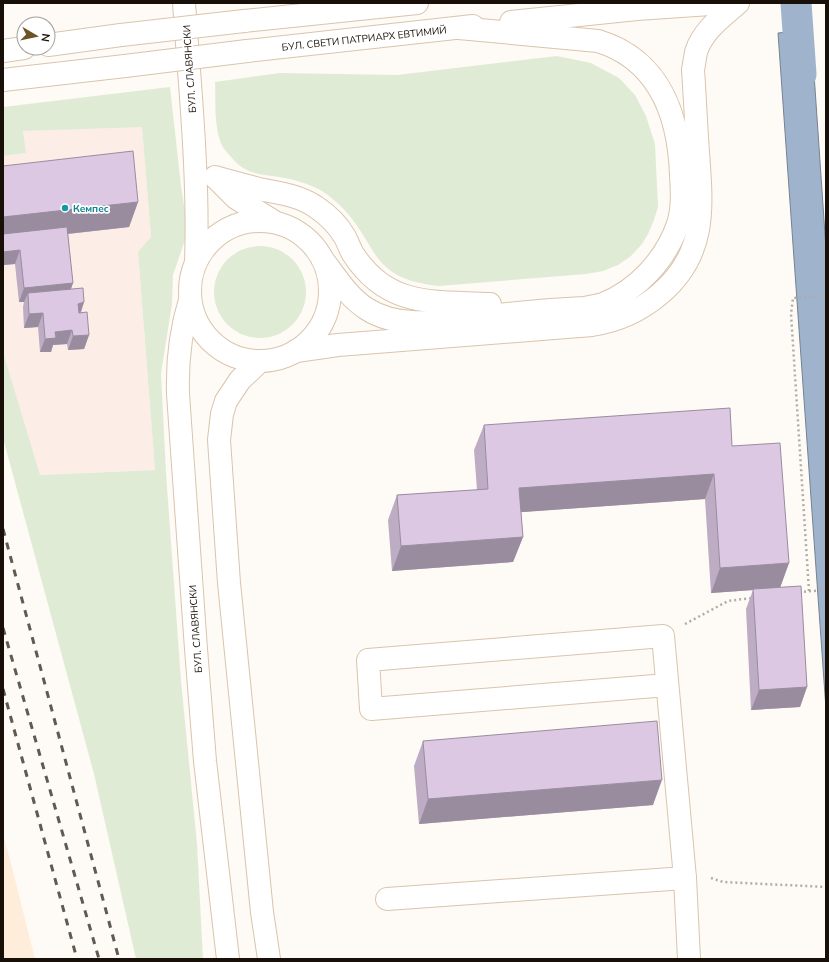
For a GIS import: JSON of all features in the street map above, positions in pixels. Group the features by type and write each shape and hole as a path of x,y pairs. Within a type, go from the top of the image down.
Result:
{"main road":[{"name":"БУЛ. СЛАВЯНСКИ","path":"184,3 193,135 196,262"},
{"path":"56,44 244,21 417,3"},
{"name":"БУЛ. СВЕТИ ПАТРИАРХ ЕВТИМИЙ","path":"3,80 247,51 636,9 725,3"},
{"path":"296,351 338,345 608,323 639,310 654,299 678,276 689,258 696,241 700,217 701,195 693,70 696,52 704,36 717,21 738,3"},
{"path":"214,177 291,195 315,206 336,224 344,236 352,253 375,281 386,288 410,298 434,302 585,308 602,304 616,298 646,275 658,262 670,242 678,222 682,201 678,138 670,108 656,83 628,54 614,46 598,41 459,28"},
{"path":"3,51 16,49"},
{"name":"БУЛ. СЛАВЯНСКИ","path":"193,135 200,153 214,177 236,198 276,223"},
{"path":"323,260 329,280 330,291 327,313 318,331 305,346 296,351 278,359 259,362 241,359 224,352 210,341 198,326 190,300 190,284 196,262 210,242 219,234 240,223 252,221 264,221 288,226 308,240 323,260 346,292 356,302 367,310 388,318 401,321 428,321 566,308"},
{"name":"БУЛ. СЛАВЯНСКИ","path":"190,300 183,321 178,359 178,394 205,761 228,959"},
{"path":"259,362 240,380 226,401 222,414 219,440 229,583 262,912 269,959"},
{"path":"667,685 371,709 368,660 663,636 685,873 689,959"},
{"path":"387,900 685,873"}],"path":[{"path":"809,591 791,314 793,298 826,296"},
{"path":"794,593 826,590"},
{"path":"663,636 728,601 757,597"},
{"path":"685,873 723,882 826,887"}],"shaded area":[{"path":"142,126 151,238 138,253 155,470 39,475 3,352 3,156 26,153 22,131"},
{"path":"3,834 12,867 35,959 3,959"}],"green space":[{"path":"557,56 591,63 619,78 635,95 646,116 655,144 658,207 654,220 642,244 631,256 618,265 603,271 586,274 439,286 411,281 398,275 382,263 350,217 340,205 328,195 317,188 301,182 251,172 241,166 225,150 221,143 217,126 215,82 280,73 397,75"},
{"path":"170,87 181,186 188,231 173,275 172,304 161,373 166,473 181,681 197,844 203,959 136,959 94,774 3,438 3,352 40,475 155,470 138,252 151,237 142,127 23,131 26,153 3,156 3,107"},
{"path":"260,246 278,249 293,259 303,274 306,292 303,310 293,325 278,335 260,338 242,335 227,325 217,310 214,292 217,274 227,259 242,249"}],"water":[{"path":"811,30 826,249 826,709 778,33"}],"building":[{"path":"133,151 138,202 3,217 3,166"},
{"path":"67,227 73,283 24,288 20,250 3,252 3,234"},
{"path":"83,288 84,302 78,304 79,313 87,312 89,335 73,336 72,330 55,332 56,338 45,339 43,313 29,314 28,293"},
{"path":"730,408 732,446 780,443 789,563 720,568 714,474 519,488 523,537 401,546 397,495 488,489 484,425"},
{"path":"801,586 807,687 759,690 753,589"},
{"path":"657,721 662,780 428,799 423,741"}],"waterway":[{"path":"796,3 801,74"}],"railway":[{"path":"3,529 119,959"},
{"path":"3,628 99,959"},
{"path":"3,689 77,959"}],"place":[{"name":"Кемпес","path":"65,208"}]}
